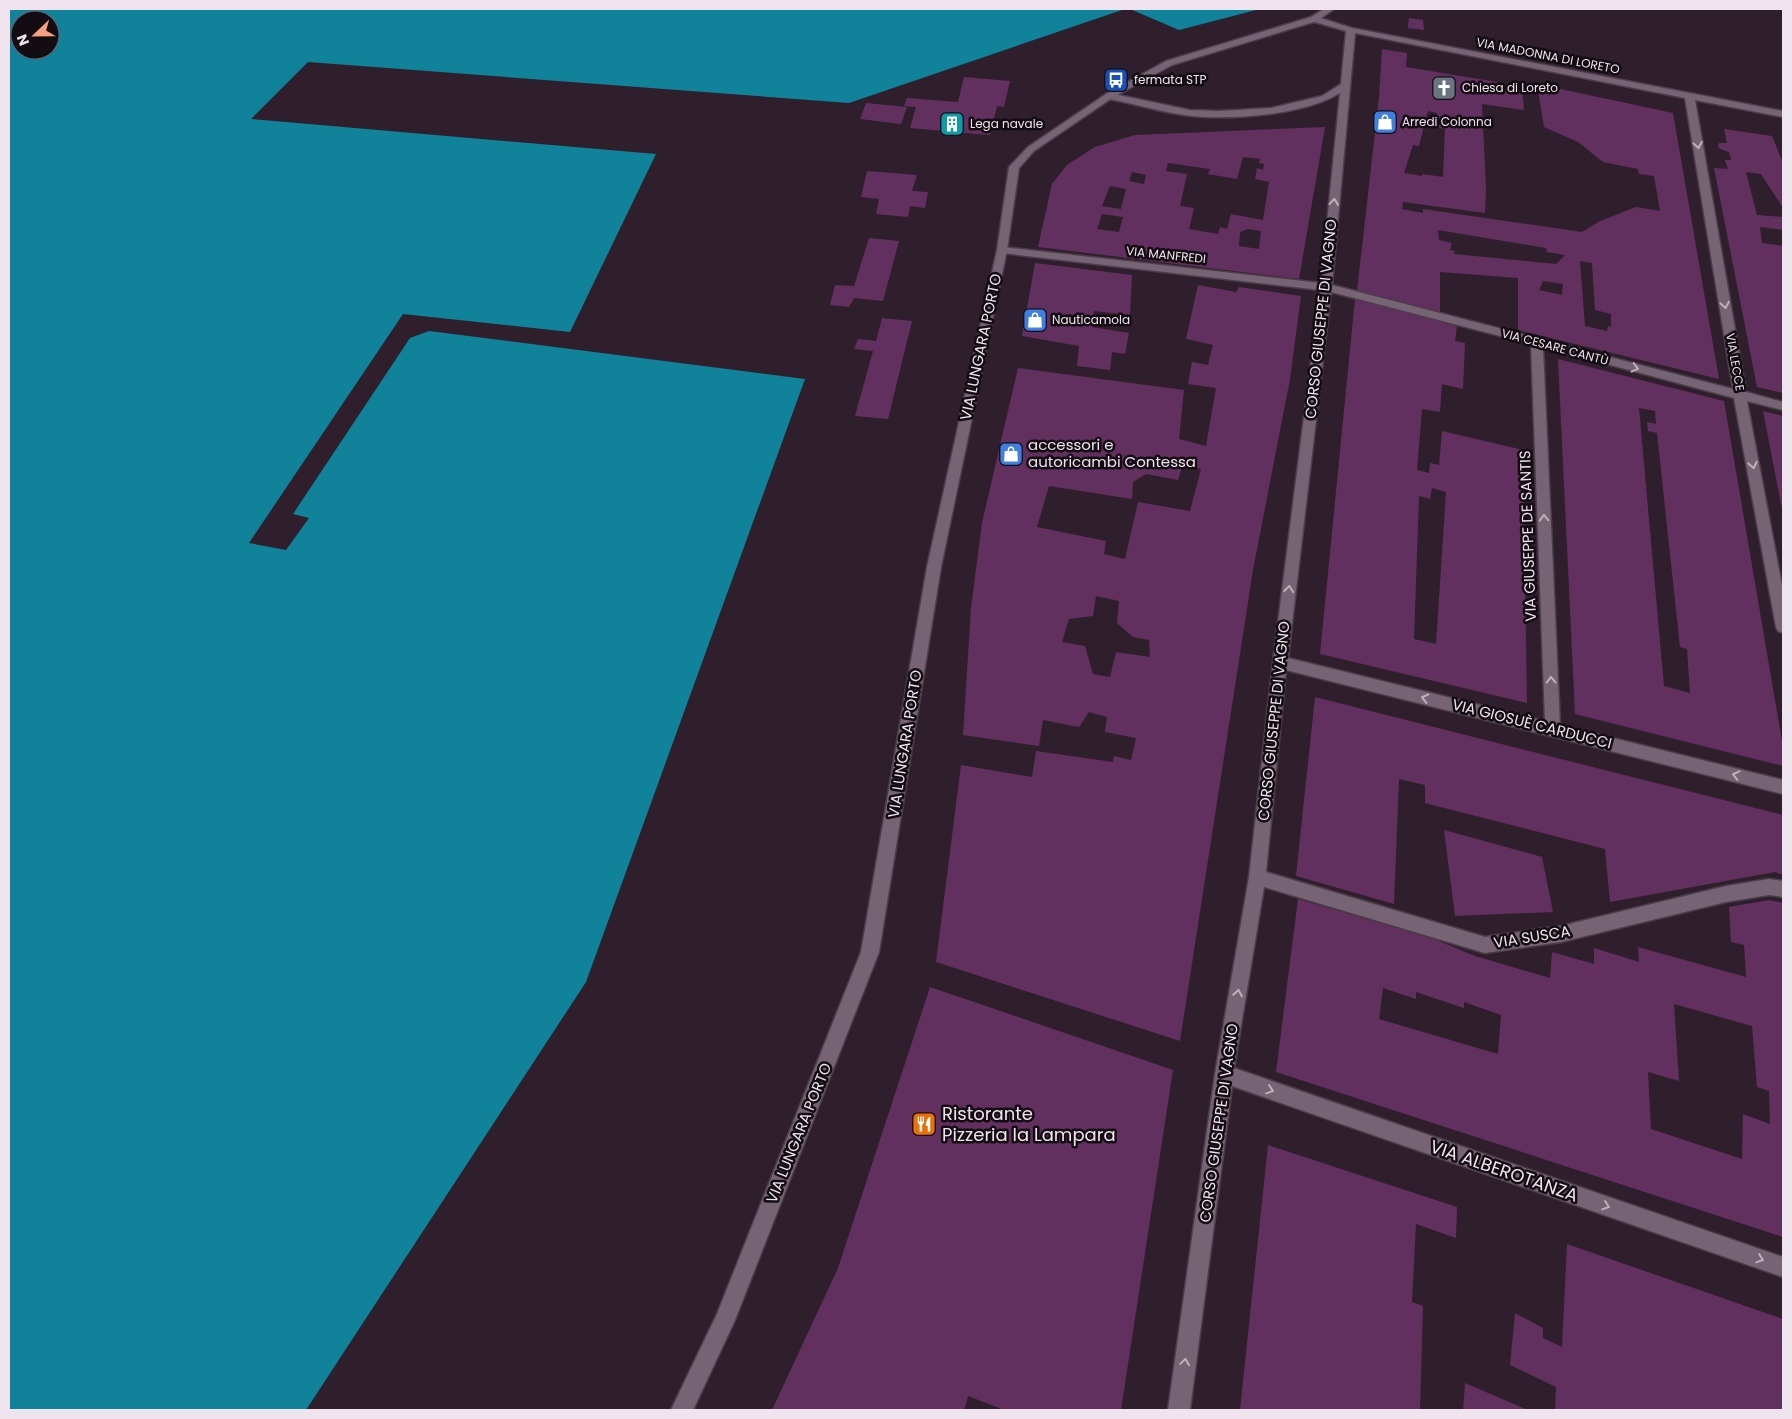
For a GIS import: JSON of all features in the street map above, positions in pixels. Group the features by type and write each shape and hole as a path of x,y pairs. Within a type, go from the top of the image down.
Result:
{"street":[{"name":"VIA LUNGARA PORTO","path":"682,1410 725,1320 870,952 934,567 1002,250 1014,167 1031,149 1109,96 1169,63 1314,19 1330,9"},
{"name":"VIA MADONNA DI LORETO","path":"1314,19 1351,30 1782,116"},
{"name":"CORSO GIUSEPPE DI VAGNO","path":"1179,1410 1224,1074 1256,877 1326,287 1351,30"},
{"path":"1109,96 1190,113 1219,114 1271,111 1325,98 1345,86"},
{"name":"VIA LECCE","path":"1690,97 1740,395 1783,626"},
{"name":"VIA MANFREDI","path":"1002,250 1326,287"},
{"name":"VIA CESARE CANTÙ","path":"1326,287 1783,406"},
{"name":"VIA GIUSEPPE DE SANTIS","path":"1537,342 1553,729"},
{"name":"VIA GIOSUÈ CARDUCCI","path":"1280,662 1783,787"},
{"name":"VIA SUSCA","path":"1256,877 1485,945 1561,934 1726,894 1769,887 1783,889"},
{"name":"VIA ALBEROTANZA","path":"1224,1074 1783,1267"}],"water":[{"path":"9,9 1125,9 849,103 308,62 251,119 656,154 570,332 403,314 249,543 286,550 309,518 293,514 410,338 429,331 805,379 586,982 306,1410 9,1410"},
{"path":"1130,9 1255,9 1256,10 1179,30"}],"building":[{"path":"1409,18 1423,20 1424,30 1408,28"},
{"path":"1382,49 1407,53 1406,67 1497,82 1497,87 1522,90 1524,110 1482,104 1486,188 1485,213 1403,202 1402,209 1423,213 1423,209 1582,232 1600,221 1636,207 1660,211 1654,176 1639,174 1638,169 1603,162 1578,142 1544,127 1537,84 1673,113 1719,379 1518,330 1518,278 1440,272 1440,313 1357,291 1379,97","holes":["1428,111 1437,113 1435,127 1445,129 1443,177 1404,173 1413,145 1419,146","1438,230 1546,248 1547,252 1565,255 1556,264 1454,254 1455,251 1450,250 1452,243 1439,240","1580,261 1592,263 1595,310 1611,314 1611,327 1608,326 1607,331 1585,326","1543,281 1563,284 1562,295 1539,290"]},
{"path":"964,77 1010,81 1004,107 997,106 990,135 910,128 916,107 904,106 907,98 958,102"},
{"path":"866,103 907,107 901,124 860,119"},
{"path":"1325,127 1299,279 1038,247 1052,184 1067,165 1095,147 1135,135","holes":["1243,157 1260,159 1259,163 1264,164 1263,170 1257,168 1255,179 1269,182 1263,220 1231,214 1227,229 1220,227 1218,234 1189,229 1194,208 1180,206 1187,174 1166,171 1168,163 1210,169 1208,174 1237,179","1132,172 1146,175 1144,184 1129,181","1110,186 1126,189 1121,209 1102,206","1102,214 1123,217 1119,232 1097,229","1248,229 1261,231 1259,249 1239,246 1240,232"]},
{"path":"1724,129 1772,136 1783,163 1783,208 1761,174 1746,172 1757,215 1783,217 1783,230 1760,227 1762,243 1783,246 1783,393 1757,387 1714,168 1728,169 1725,160 1731,160 1729,152 1720,149 1718,146 1719,143 1727,143"},
{"path":"867,171 917,175 912,191 928,192 925,208 910,206 908,217 876,214 879,199 861,197"},
{"path":"869,238 899,241 883,301 854,298 849,307 830,305 835,285 854,286"},
{"path":"1035,263 1132,275 1130,315 1094,311 1092,327 1129,333 1125,354 1112,352 1110,370 1077,366 1079,346 1022,336"},
{"path":"1198,285 1236,292 1239,287 1301,296 1290,379 1253,570 1180,1041 936,962 961,765 1032,777 1036,751 1113,762 1114,756 1131,760 1136,738 1105,732 1107,717 1089,712 1079,727 1043,720 1039,746 963,735 971,608 982,523 1018,368 1184,390 1179,439 1206,446 1216,388 1188,384 1192,362 1208,365 1213,345 1186,339","holes":["1183,464 1201,469 1190,511 1138,502 1125,559 1104,554 1106,541 1037,527 1049,486 1132,499 1133,482 1146,474 1178,480","1096,596 1119,601 1117,623 1133,637 1149,640 1150,657 1116,652 1110,677 1093,674 1085,646 1062,642 1069,619 1093,616"]},
{"path":"1355,299 1457,326 1455,341 1465,343 1463,389 1442,384 1440,412 1422,409 1417,470 1429,473 1430,463 1439,465 1442,431 1523,450 1527,703 1320,654","holes":["1432,488 1446,492 1436,644 1414,639 1419,496 1430,499"]},
{"path":"882,318 912,321 888,419 855,416 873,351 854,349 858,339 876,341"},
{"path":"1558,359 1724,401 1783,747 1783,766 1575,714","holes":["1639,408 1655,411 1656,424 1647,422 1648,431 1657,433 1680,647 1687,649 1690,693 1664,686"]},
{"path":"1763,411 1783,416 1782,509"},
{"path":"1315,697 1783,815 1783,875 1775,872 1610,902 1605,849 1425,803 1425,785 1399,779 1394,904 1296,876"},
{"path":"1444,830 1542,857 1553,912 1455,916"},
{"path":"1298,899 1434,939 1475,956 1550,978 1552,952 1594,964 1594,948 1639,962 1638,947 1746,977 1744,945 1731,942 1729,907 1769,900 1783,903 1783,1237 1276,1072","holes":["1383,988 1416,999 1416,992 1464,1008 1464,1002 1501,1015 1498,1054 1379,1019","1674,1004 1752,1026 1757,1087 1769,1091 1770,1124 1743,1114 1742,1159 1651,1129 1648,1072 1679,1081"]},
{"path":"930,987 1173,1070 1121,1410 1004,1410 968,1396 964,1410 772,1410 838,1268"},
{"path":"1268,1145 1457,1207 1456,1238 1416,1224 1412,1302 1423,1306 1420,1410 1240,1410"},
{"path":"1567,1244 1783,1319 1783,1410 1555,1410 1556,1387 1510,1365 1515,1313 1543,1328 1543,1338 1562,1347"},
{"path":"1465,1383 1528,1410 1463,1410"}],"place":[{"name":"fermata STP","path":"1116,80"},
{"name":"Chiesa di Loreto","path":"1444,88"},
{"name":"Arredi Colonna","path":"1385,122"},
{"name":"Lega navale","path":"952,124"},
{"name":"Nauticamola","path":"1035,320"},
{"name":"accessori e autoricambi Contessa","path":"1011,454"},
{"name":"Ristorante Pizzeria la Lampara","path":"924,1124"}]}
